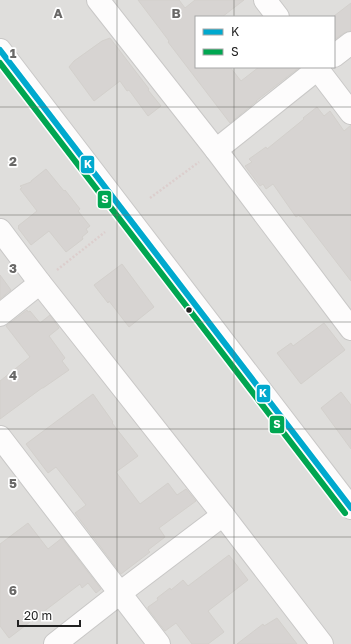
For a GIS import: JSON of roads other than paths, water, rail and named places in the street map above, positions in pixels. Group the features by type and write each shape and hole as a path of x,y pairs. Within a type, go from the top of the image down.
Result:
{"street":[{"path":"98,0 216,150 351,329"},
{"path":"265,0 277,16"},
{"path":"335,55 351,43"},
{"path":"0,50 351,508"},
{"path":"216,150 318,68"},
{"path":"324,68 351,113"},
{"path":"0,230 322,644"},
{"path":"0,315 40,283"},
{"path":"0,437 158,644"},
{"path":"55,644 223,515"}]}
